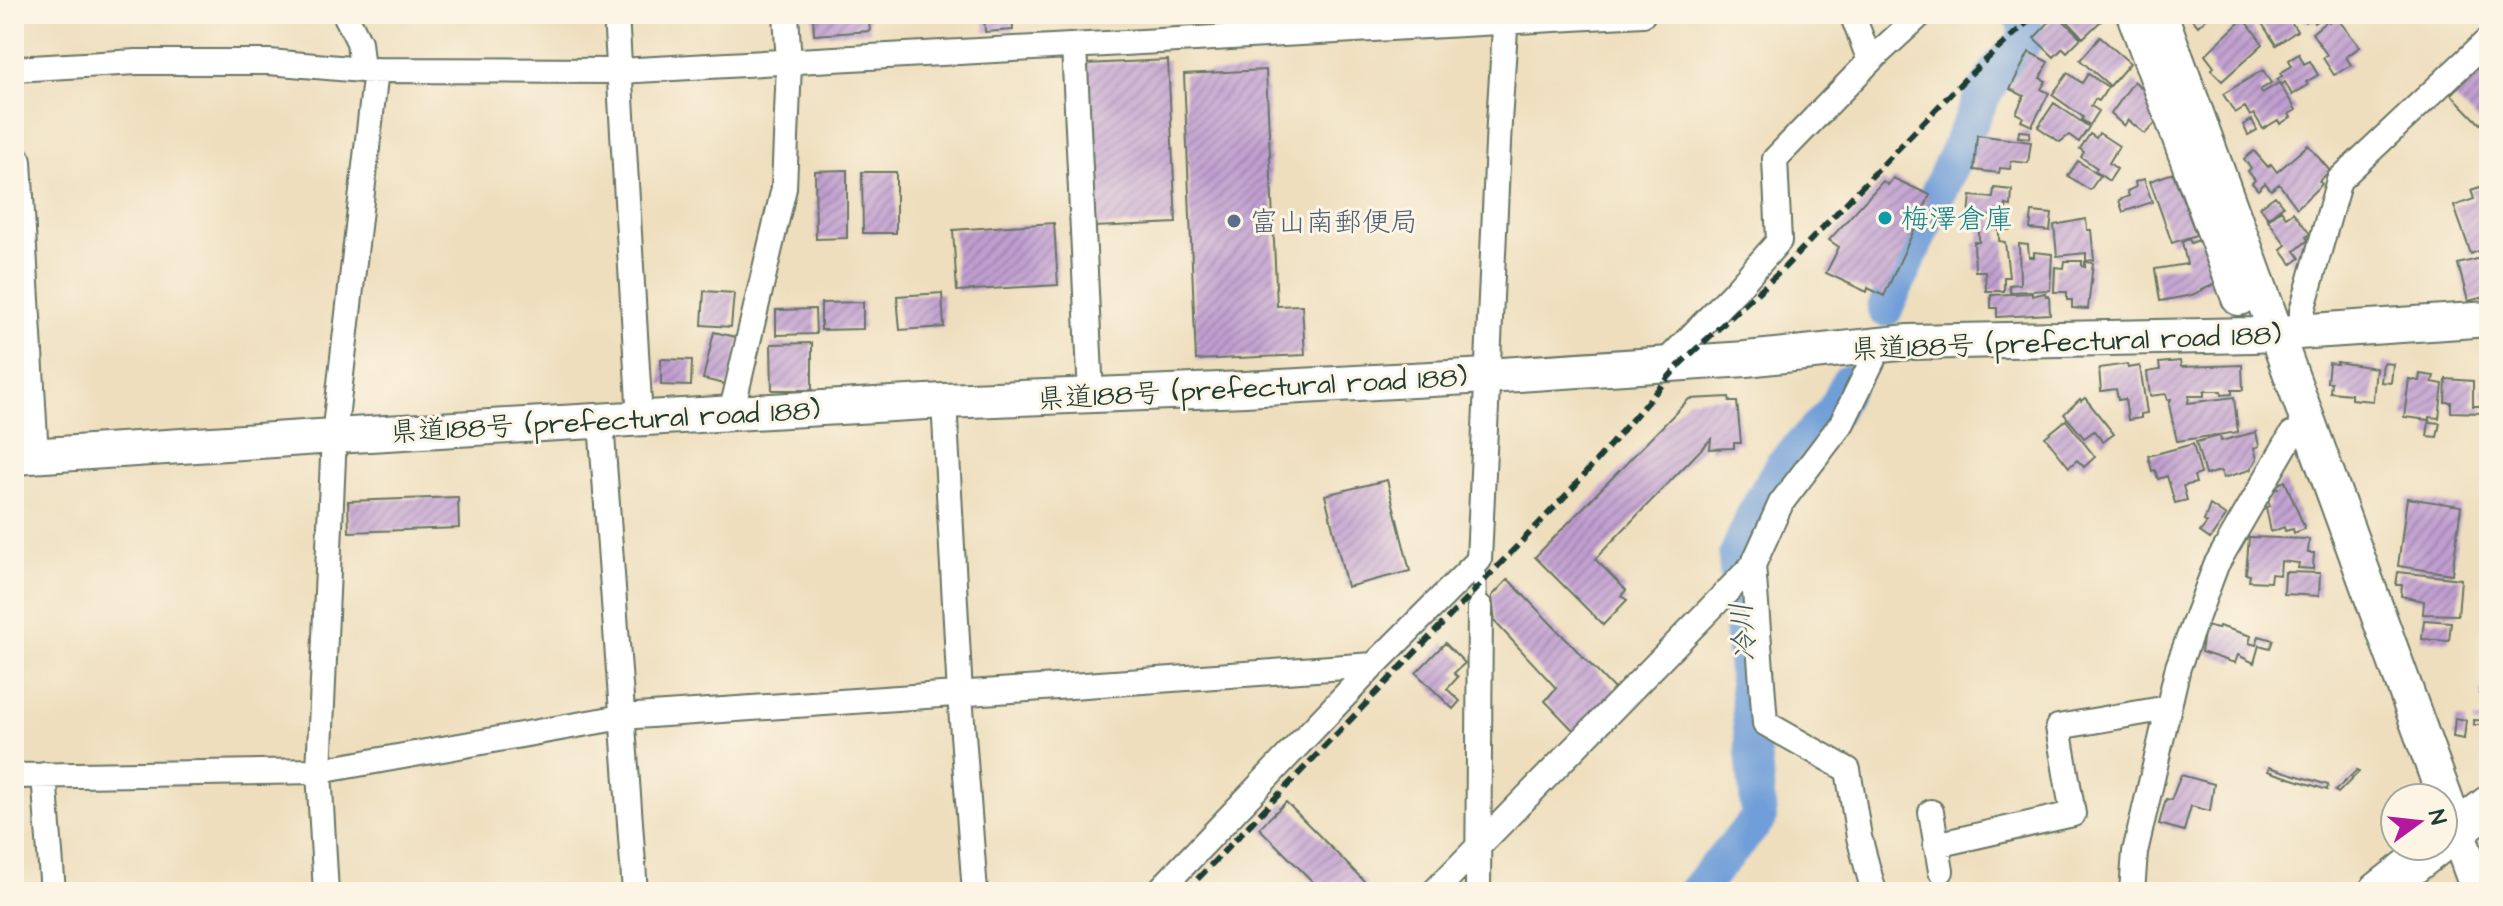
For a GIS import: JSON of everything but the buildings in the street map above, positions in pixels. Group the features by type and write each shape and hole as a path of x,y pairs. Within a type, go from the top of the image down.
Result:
{"main road":[{"path":"2134,14 2277,333 2292,434 2417,782"},
{"path":"2160,14 2277,333 2425,782"},
{"path":"14,162 23,456"},
{"name":"県道188号 (prefectural road 188)","path":"23,456 944,401 1487,376 1746,359 1909,342 2277,333 2489,319"},
{"path":"2459,829 2489,805"},
{"path":"2378,892 2417,862"},
{"path":"2449,862 2456,892"},
{"path":"2458,862 2479,892"}],"street":[{"path":"326,892 319,771 334,436 369,70 345,14"},
{"path":"616,14 640,419"},
{"path":"731,414 784,188 789,64 786,14"},
{"path":"14,69 137,62 269,62 369,70 619,71 789,64 1506,18 1643,14"},
{"path":"1852,14 1870,61"},
{"path":"1664,364 1779,241 1775,159 1870,61 1921,14"},
{"path":"1158,892 1374,665 1479,560 1506,18"},
{"path":"2277,333 2302,311 2339,180 2489,39"},
{"path":"1074,46 1091,395"},
{"path":"1434,892 1753,565 1781,503 1842,423 1880,345"},
{"path":"944,401 960,695 975,892"},
{"path":"601,422 635,892"},
{"path":"2132,892 2135,852 2178,667 2216,565 2292,434"},
{"path":"1753,565 1765,723 1848,770 1859,837 1874,892"},
{"path":"1478,892 1480,607"},
{"path":"14,776 319,771 622,717 1374,665"},
{"path":"1936,845 2073,814 2058,727 2168,708"},
{"path":"44,775 53,892"},
{"path":"1931,812 1941,871"}],"lane":[{"path":"1479,560 1480,607"}],"waterway":[{"name":"冷川","path":"1885,309 1983,95 2000,67 2025,39 2021,14"},
{"name":"冷川","path":"1695,892 1759,818 1736,557 1754,515 1781,467 1833,412 1848,383"}],"railway":[{"path":"1185,892 1571,490 1681,363 1782,270 1964,80 2036,14"}],"place":[{"name":"梅澤倉庫","path":"1885,218"},
{"name":"富山南郵便局","path":"1234,221"}]}
